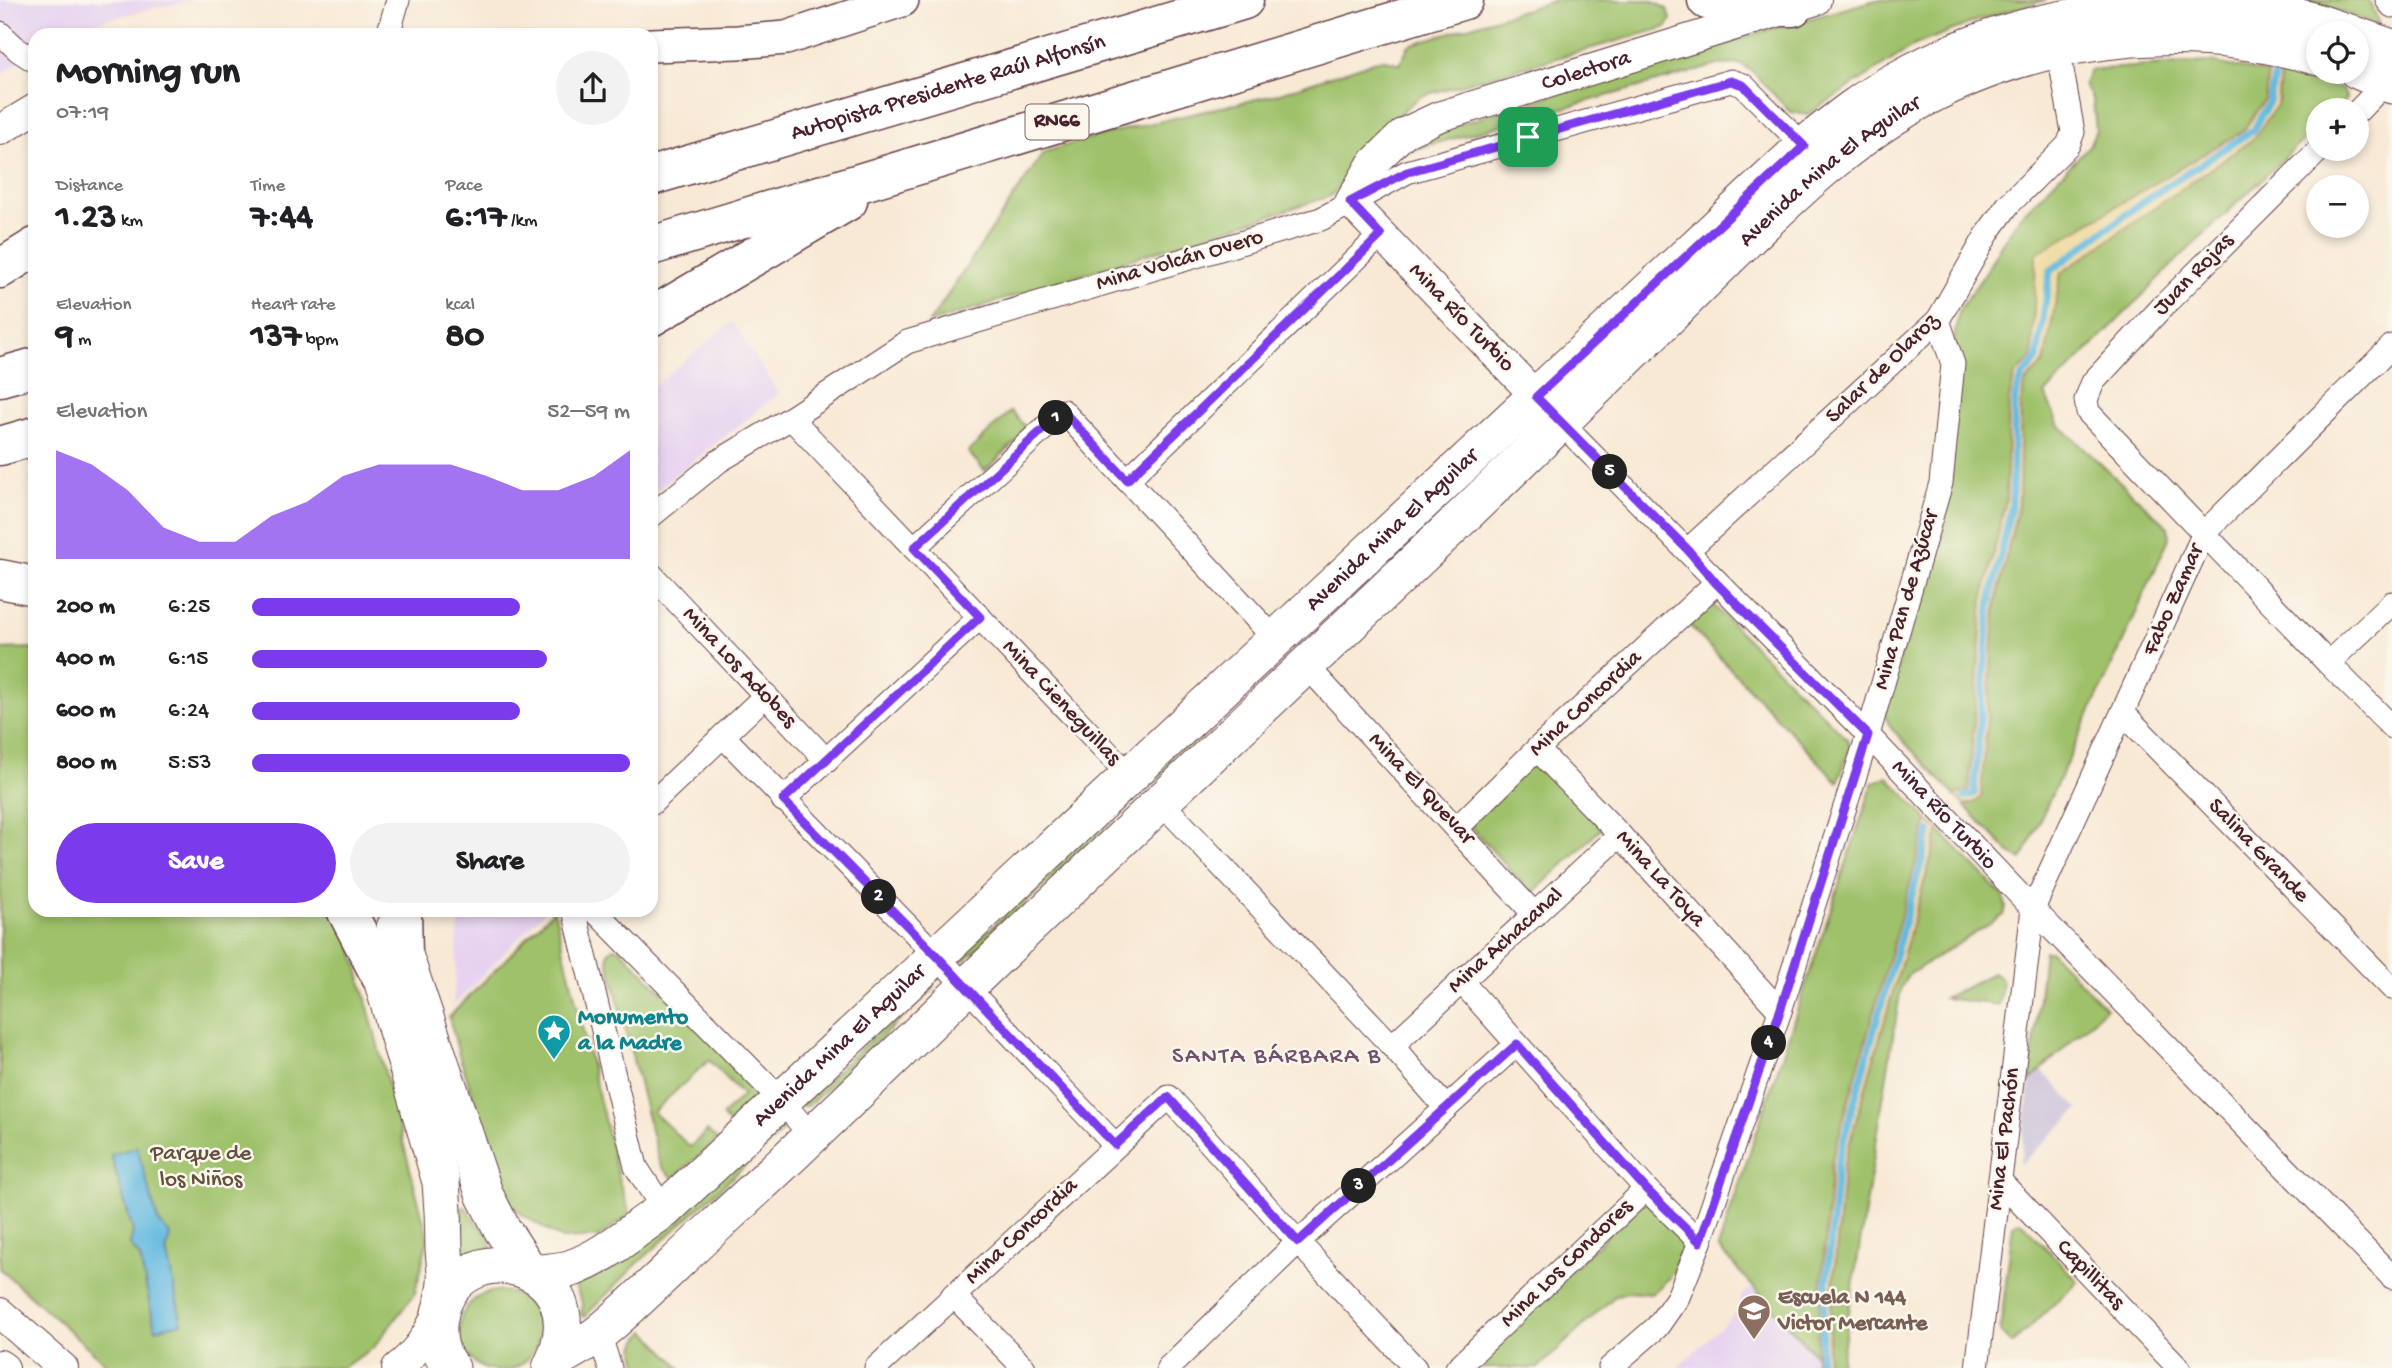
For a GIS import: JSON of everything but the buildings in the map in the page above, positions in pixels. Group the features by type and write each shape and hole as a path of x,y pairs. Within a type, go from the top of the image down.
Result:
{"highway":[{"name":"Autopista Presidente Raúl Alfonsín","path":"658,174 1244,0"},
{"name":"RN66","path":"658,244 1464,0"},
{"path":"1707,0 1751,7 1804,3"},
{"path":"658,148 758,127 1115,21 1162,24"},
{"path":"658,313 905,167"},
{"path":"0,269 28,251"},
{"path":"0,377 28,369"},
{"path":"0,446 28,438"},
{"path":"0,579 28,585"},
{"path":"352,917 392,967"},
{"path":"392,967 401,917"}],"main road":[{"path":"658,45 786,38 902,0"},
{"name":"Avenida Mina El Aguilar","path":"442,1304 457,1282 475,1270 496,1265 512,1265 532,1273 570,1269 607,1252 664,1210 1804,146 1848,111 1894,81 1946,56 2038,23 2087,14 2148,8 2263,13 2311,21"},
{"name":"Avenida Mina El Aguilar","path":"553,1364 599,1334 812,1137 1561,423 1791,196 1865,136 1948,86 1995,67 2057,48 2157,36 2271,45 2306,54"},
{"path":"2369,52 2384,73"},
{"path":"1205,706 1231,737"},
{"path":"367,917 392,967 485,1196 502,1229 532,1273 551,1290 560,1306 564,1324 562,1343 553,1364"},
{"path":"389,917 392,967 441,1181 448,1283 437,1328 439,1346 451,1368"}],"street":[{"path":"390,28 398,0"},
{"path":"2386,0 2392,6"},
{"name":"Colectora","path":"1350,202 1372,164 1404,133 1438,117 1804,3"},
{"path":"0,33 28,56"},
{"name":"Salar de Olaroz","path":"1688,550 1938,320 1989,231 2008,205 2068,145 2073,132 2057,48"},
{"path":"2366,98 2384,73"},
{"name":"Mina Volcán Overo","path":"658,510 719,461 791,418 907,342 1321,219 1407,172 1731,81 1743,85 1804,146"},
{"path":"0,130 28,113"},
{"name":"Juan Rojas","path":"2204,533 2088,412 2086,400 2093,382 2163,306 2308,161"},
{"name":"Mina Río Turbio","path":"1350,202 1561,423 1688,550 1716,583 1868,735 2392,1277"},
{"path":"1127,480 1381,235"},
{"name":"Mina Pan de Azúcar","path":"1610,1368 1657,1327 1678,1297 1700,1242 1780,1011 1868,735 1941,483 1953,364 1938,320"},
{"name":"Fabo Zamar","path":"2034,909 2204,533 2392,346"},
{"path":"914,548 1063,411 1275,639"},
{"name":"Mina Cieneguillas","path":"791,418 1129,775"},
{"path":"2204,533 2392,727"},
{"name":"Mina Los Adobes","path":"658,582 827,761"},
{"name":"Mina Concordia","path":"1457,828 1537,749 1716,583"},
{"path":"2328,663 2392,603"},
{"path":"783,800 980,617"},
{"name":"Mina El Quevar","path":"1306,665 1535,915"},
{"path":"658,797 766,695"},
{"name":"Salina Grande","path":"2124,714 2392,988"},
{"path":"723,736 967,987 1115,1145"},
{"name":"Mina La Toya","path":"1537,749 1620,835 1780,1011"},
{"path":"1161,802 1392,1046 1446,1108"},
{"name":"Mina Achacanal","path":"1392,1046 1620,835"},
{"name":"Mina El Pachón","path":"1978,1368 2034,909"},
{"path":"576,917 636,1167 664,1210"},
{"path":"601,917 781,1100 812,1137"},
{"path":"1461,981 1646,1189 1700,1242"},
{"path":"1168,1368 1298,1242 1517,1044"},
{"name":"Mina Concordia","path":"876,1368 1168,1097 1298,1242"},
{"name":"Capillitas","path":"2000,1181 2179,1368"},
{"name":"Mina Los Condores","path":"1457,1368 1646,1189"},
{"path":"1298,1242 1415,1368"},
{"path":"953,1295 1024,1368"},
{"path":"397,1368 412,1357 428,1334 442,1304"},
{"path":"0,1313 63,1368"},
{"path":"599,1334 610,1368"}],"shaded area":[{"path":"0,0 193,0 70,28 28,28 28,56 0,75"},
{"path":"732,322 779,394 658,489 658,382"},
{"path":"459,917 539,917 453,1006"},
{"path":"2041,1070 2079,1109 2020,1165 2030,1081"},
{"name":"Escuela N 144 Victor Mercante","path":"1750,1289 1757,1290 1816,1356 1815,1368 1677,1368 1742,1307 1740,1299 1743,1293"}],"green space":[{"path":"1556,0 1650,0 1667,9 1671,19 1667,27 1421,96 1402,111 1331,196 929,323 1044,152 1101,135 1274,95 1382,59 1400,64 1409,45"},
{"path":"1876,0 2046,0 1981,19 1915,45 1808,114 1790,112 1753,72 1741,64 1718,65 1394,155 1414,138 1733,40"},
{"path":"2304,0 2367,0 2372,5 2379,25"},
{"path":"2210,62 2268,73 2265,99 2244,130 2038,253 2036,257 2032,359 2015,375 2009,399 2006,499 1983,601 1969,791 1954,795 1891,728 1884,714 1942,505 1954,340 1959,310 2020,217 2089,146 2096,130 2093,100 2084,84 2090,70"},
{"path":"2280,75 2306,80 2306,84 2342,88 2347,98 2306,98 2306,137 2178,259 2045,394 2058,424 2168,527 2169,538 2022,859 2011,854 1964,805 1976,802 1996,603 2019,501 2021,402 2026,381 2044,363 2061,273 2253,139 2278,102"},
{"path":"1011,411 1028,430 985,471 968,452"},
{"path":"1709,601 1848,740 1850,748 1838,782 1686,622"},
{"name":"Parque de los Niños","path":"28,648 28,917 336,917 351,942 428,1238 415,1293 373,1348 342,1368 111,1368 0,1269 0,649"},
{"path":"1202,729 1203,737 965,960 957,960"},
{"path":"1538,757 1602,828 1532,894 1468,824"},
{"path":"1887,776 1928,820 1832,1160 1816,1356 1718,1248 1873,783"},
{"path":"1939,830 2003,896 2006,907 2004,915 1908,975 1901,987 1840,1368 1826,1368 1844,1163"},
{"path":"547,917 556,917 618,1177 630,1214 599,1237 562,1239 523,1215 509,1202 460,1058 449,1017"},
{"path":"613,948 619,948 757,1089 760,1099 733,1128 722,1116 743,1095 709,1060 653,1112 690,1147 707,1131 718,1140 673,1178 659,1162 608,961 608,953"},
{"path":"2044,951 2050,951 2106,1008 2030,1081"},
{"path":"1993,973 2002,979 1999,1005 1944,998"},
{"path":"932,981 933,989 808,1106 800,1106"},
{"path":"781,1123 780,1134 638,1263 584,1317 581,1315 583,1305 572,1279"},
{"path":"1645,1200 1681,1238 1679,1263 1664,1283 1651,1294 1628,1292 1616,1295 1538,1368 1467,1368"},
{"path":"465,1207 489,1235 492,1249 478,1249 461,1258 463,1230 460,1209"},
{"path":"2020,1221 2078,1281 2012,1344 2000,1332 2013,1225"},
{"path":"491,1292 507,1292 521,1298 532,1309 538,1323 538,1339 532,1353 521,1364 510,1369 488,1369 477,1364 466,1353 460,1339 460,1323 466,1309 477,1298"},
{"path":"646,1331 681,1368 639,1368 635,1348"}],"sand":[{"path":"2268,73 2280,75 2277,105 2253,139 2061,273 2044,363 2026,381 2021,402 2019,501 1996,603 1981,797 1976,802 1964,805 1954,795 1969,791 1983,601 2006,499 2009,399 2015,375 2032,358 2036,257 2038,253 2244,130 2265,99"},
{"path":"1928,820 1939,830 1844,1163 1826,1368 1815,1368 1832,1160"}],"water":[{"path":"137,1147 158,1221 170,1235 166,1251 182,1323 155,1329 140,1258 130,1245 133,1231 111,1155"}],"waterway":[{"path":"1964,797 1974,794 1990,604 2012,502 2015,397 2022,377 2037,359 2050,271 2144,201 2253,130 2269,102 2274,78"},
{"path":"1819,1368 1838,1160 1930,831"}],"place":[{"name":"Monumento a la Madre","path":"554,1061"},
{"name":"Escuela N 144 Victor Mercante","path":"1754,1341"}],"district":[{"name":"SANTA BÁRBARA B","path":"1277,1057"}],"route":[{"path":"1731,81 1743,85 1804,146 1536,397 1868,735 1780,1011 1700,1242 1646,1189 1517,1044 1298,1242 1168,1097 1115,1145 936,955 783,800 980,617 914,548 1063,411 1127,480 1381,235 1350,202 1407,172 1528,137 1731,81"}]}
